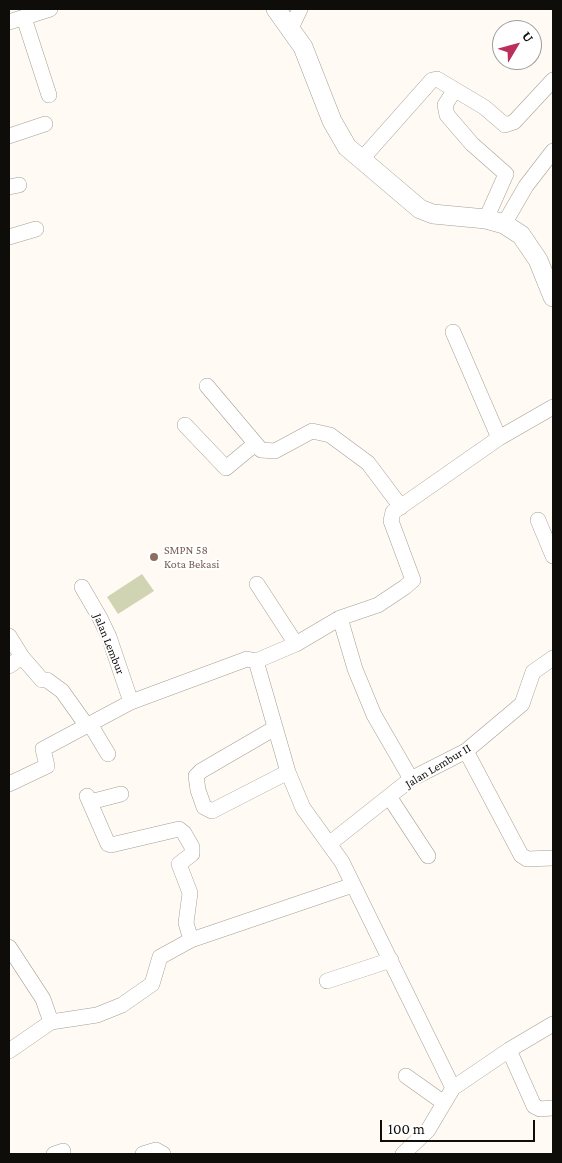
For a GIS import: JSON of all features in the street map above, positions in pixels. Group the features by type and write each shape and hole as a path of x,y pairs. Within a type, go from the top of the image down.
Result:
{"main road":[{"path":"276,9 303,47 332,121 347,147 420,210 433,214 486,219 504,224 521,235 534,254 553,297"}],"street":[{"path":"9,22 50,9"},
{"path":"291,28 300,9"},
{"path":"24,18 49,95"},
{"path":"361,160 432,80 437,79 454,91 484,107 505,125 514,122 552,84"},
{"path":"454,91 445,105 447,115 472,144 506,174 486,219"},
{"path":"9,136 45,124"},
{"path":"504,224 526,186 553,151"},
{"path":"9,237 36,229"},
{"path":"453,332 499,438"},
{"path":"207,386 255,444 266,452 275,451 312,431 330,434 368,463 401,507"},
{"path":"9,784 47,766 43,749 131,702 248,659 256,662 296,644 340,618 378,605 413,580 390,521 393,512 499,438 553,407"},
{"path":"185,425 226,468 255,444"},
{"path":"538,520 553,556"},
{"path":"257,584 296,644"},
{"name":"Jalan Lembur","path":"82,587 103,624 131,702"},
{"path":"340,618 355,669 374,715 411,779"},
{"path":"9,636 22,657 42,680 47,680 62,691 108,754"},
{"path":"9,666 22,657"},
{"name":"Jalan Lembur II","path":"329,844 390,798 411,779 466,751 522,704 533,672 553,658"},
{"path":"256,662 288,772 303,808 342,862 454,1088"},
{"path":"275,728 201,771 196,776 198,790 204,807 212,811 288,772"},
{"path":"466,751 521,855 527,859 553,858"},
{"path":"121,794 88,799 108,844 111,845 179,829 184,833 192,847 192,854 179,864 190,893 186,923 192,940"},
{"path":"390,798 428,856"},
{"path":"9,1051 51,1022 97,1015 122,1005 152,984 160,957 192,940 353,886"},
{"path":"9,947 14,964 42,999 51,1022"},
{"path":"328,981 391,960"},
{"path":"403,1154 428,1130 454,1088 509,1050 553,1024"},
{"path":"509,1050 534,1106 540,1109 552,1108"},
{"path":"406,1076 444,1103"},
{"path":"143,1154 156,1150 163,1154"}],"green space":[{"path":"142,574 154,591 118,614 107,597"}],"place":[{"name":"SMPN 58 Kota Bekasi","path":"154,557"}]}
